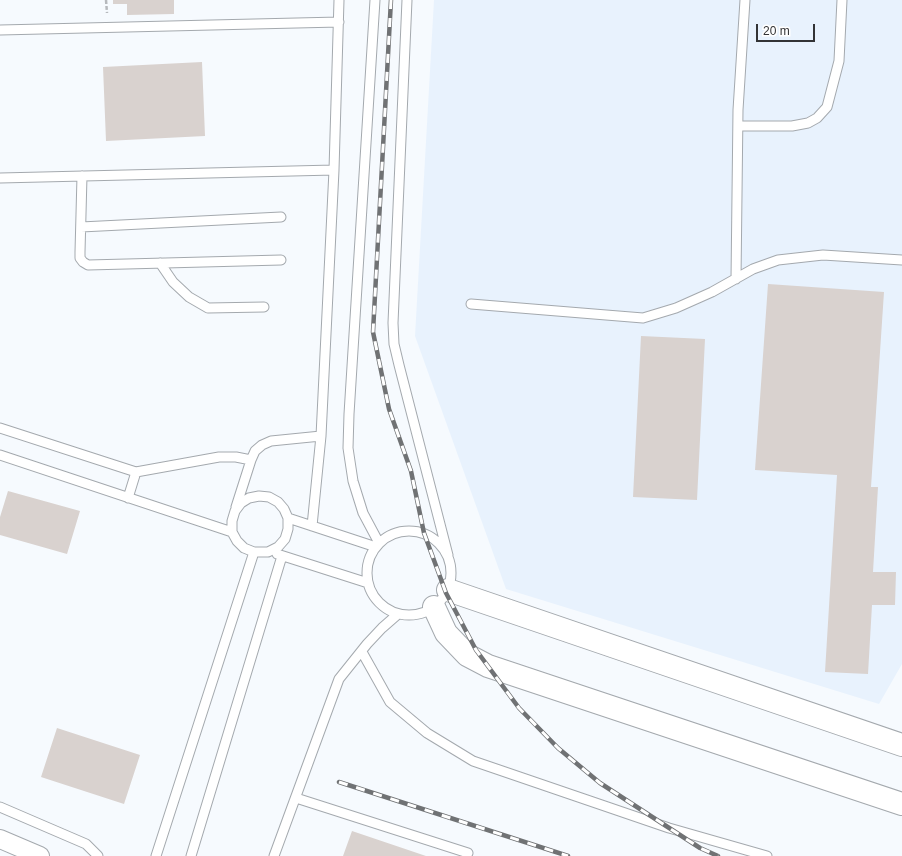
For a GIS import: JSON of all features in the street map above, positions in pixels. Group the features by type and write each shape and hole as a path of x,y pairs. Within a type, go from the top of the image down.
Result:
{"street":[{"path":"448,590 899,740"},
{"path":"434,608 446,634 467,655 488,666 902,804"},
{"path":"0,839 40,856"}],"lane":[{"path":"312,526 321,436 334,170 339,0"},
{"path":"375,0 348,448 353,481 361,507 377,545"},
{"path":"407,0 392,323 394,344 399,366 452,566 452,578 448,590 434,608 423,613 410,615 398,614 379,602 372,593 368,583 367,570 369,558 377,545 390,535 403,531 417,531 430,535 440,543 448,555"},
{"path":"736,279 738,126 745,0"},
{"path":"738,126 792,126 808,123 817,118 827,107 839,61 842,0"},
{"path":"0,30 339,22"},
{"path":"0,178 334,170"},
{"path":"82,176 80,258 88,265 281,260"},
{"path":"81,227 281,217"},
{"path":"471,304 643,318 676,308 712,292 753,269 778,260 823,255 902,260"},
{"path":"160,263 173,282 189,297 208,308 264,307"},
{"path":"0,428 136,472 219,457 236,457 251,460"},
{"path":"321,436 271,441 262,445 255,451 232,521 232,532 237,541 244,548 254,552 268,552 368,583"},
{"path":"0,456 232,532"},
{"path":"128,498 136,472"},
{"path":"235,511 241,503 249,498 259,496 269,497 278,502 284,509 288,518 288,529 285,539 278,547 268,552"},
{"path":"288,518 377,545"},
{"path":"156,856 254,552"},
{"path":"191,856 282,556"},
{"path":"274,856 340,679 382,628 398,614"},
{"path":"362,652 390,702 426,733 474,761 669,828 767,856"},
{"path":"296,798 468,853"},
{"path":"0,807 86,844 98,856"}],"shaded area":[{"path":"434,0 902,0 902,664 879,704 506,589 415,336"}],"building":[{"path":"113,0 174,0 174,14 127,15 127,4 113,4"},
{"path":"202,62 205,136 106,141 103,67"},
{"path":"768,284 884,292 871,487 878,487 873,572 896,572 895,605 872,605 868,674 825,672 837,475 755,470"},
{"path":"641,336 705,339 697,500 633,497"},
{"path":"8,491 80,511 67,554 0,535 0,517"},
{"path":"57,728 140,755 124,804 41,777"},
{"path":"352,831 426,856 343,856"}],"railway":[{"path":"391,0 373,332 389,409 411,471 424,533 446,593 476,650 519,708 558,748 600,783 700,848 718,856"},
{"path":"339,782 568,856"}]}
